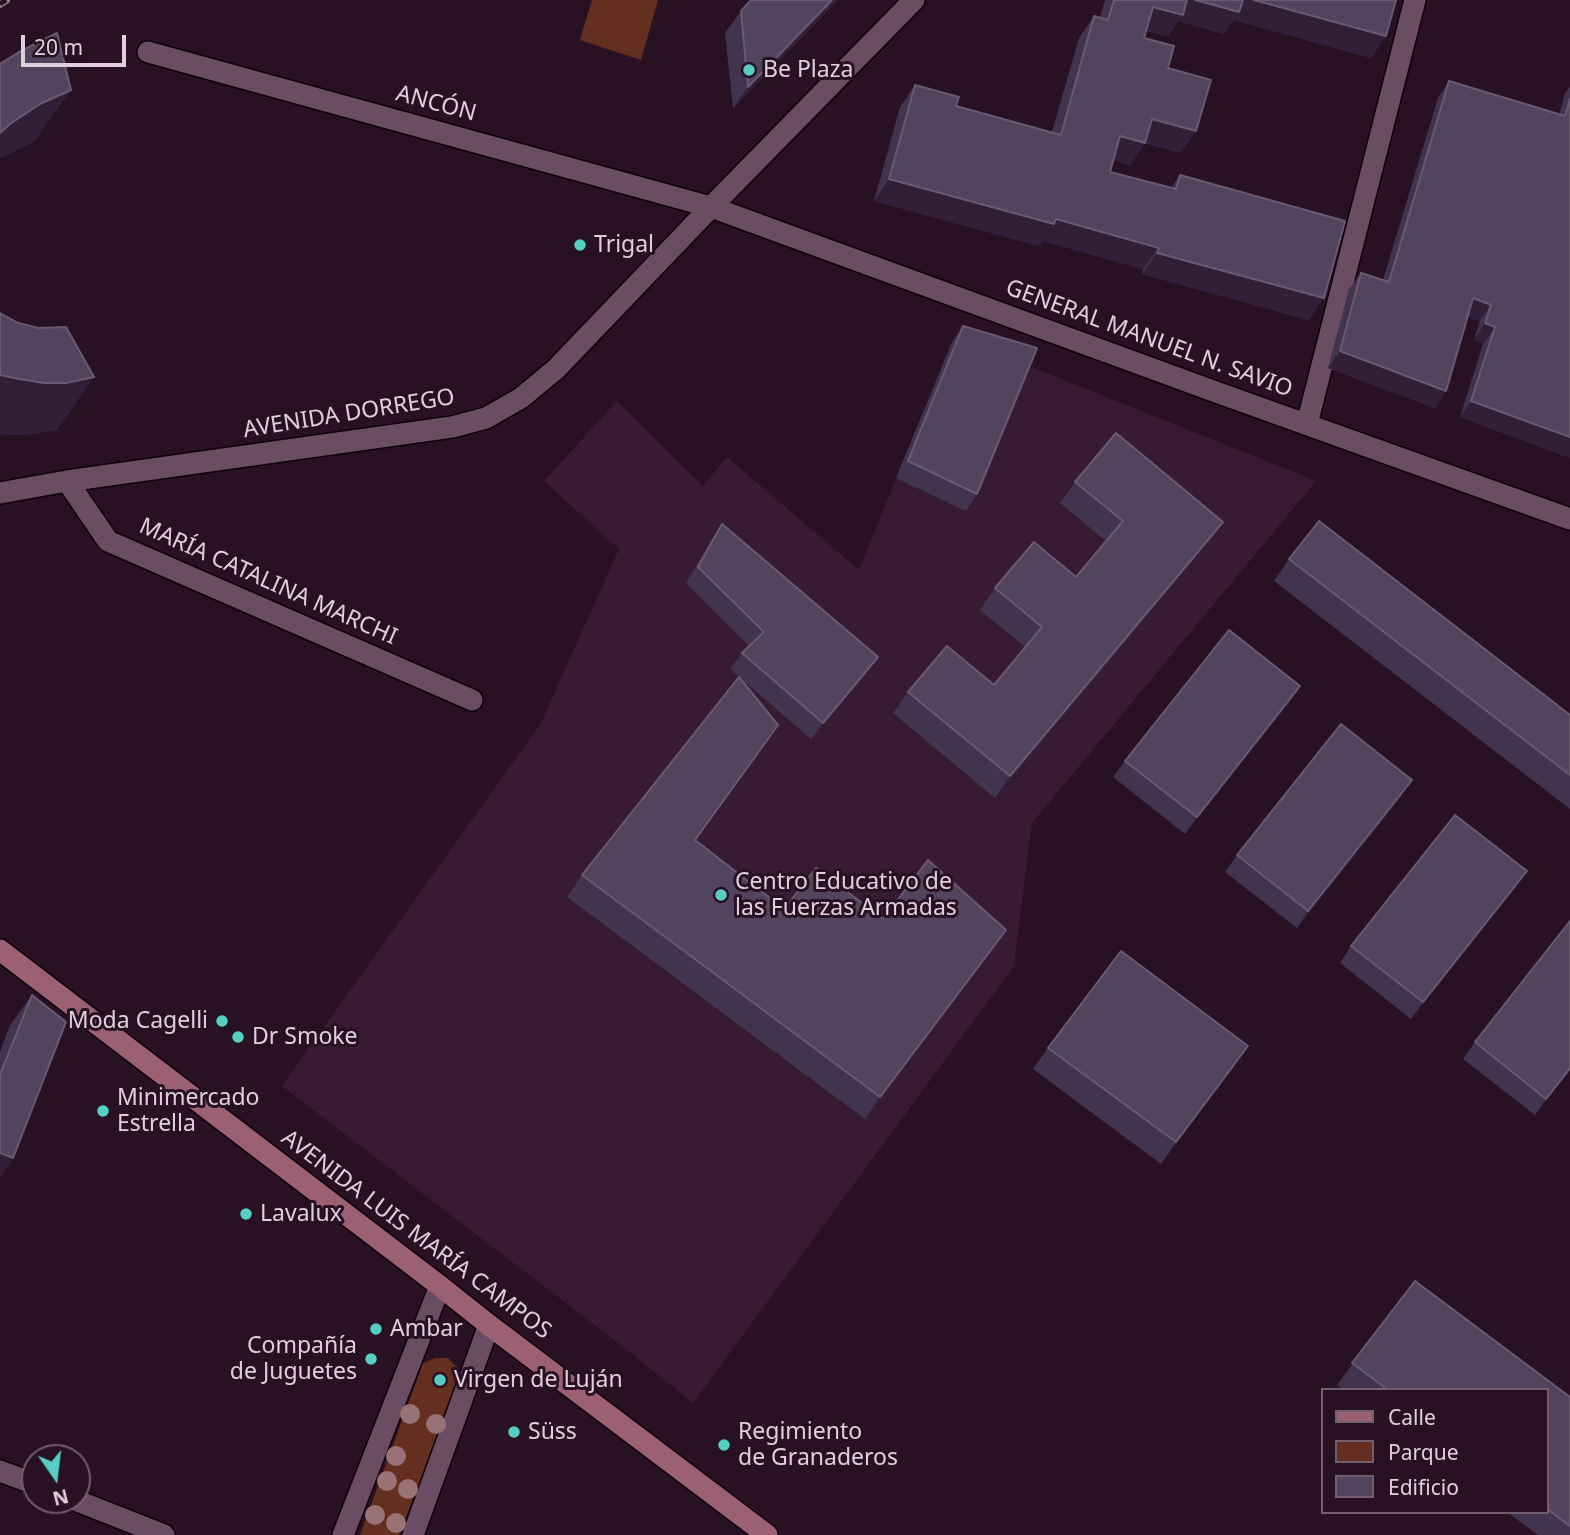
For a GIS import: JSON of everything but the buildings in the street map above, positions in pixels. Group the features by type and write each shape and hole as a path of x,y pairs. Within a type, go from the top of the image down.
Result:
{"main road":[{"name":"AVENIDA LUIS MARÍA CAMPOS","path":"0,950 767,1535"}],"street":[{"name":"AVENIDA DORREGO","path":"0,493 67,481 452,428 486,418 521,398 556,369 915,0"},
{"path":"1307,424 1415,0"},
{"name":"ANCÓN","path":"148,52 711,207"},
{"name":"GENERAL MANUEL N. SAVIO","path":"711,207 1570,519"},
{"name":"MARÍA CATALINA MARCHI","path":"67,481 108,541 472,700"},
{"path":"343,1535 440,1286"},
{"path":"413,1535 489,1325"},
{"path":"0,1471 21,1479"},
{"path":"91,1506 164,1535"}],"shaded area":[{"name":"Centro Educativo de las Fuerzas Armadas","path":"952,342 1026,365 1316,481 1032,823 1014,966 693,1403 282,1086 541,723 619,549 544,481 617,401 703,486 727,457 859,570"}],"green space":[{"path":"592,0 658,0 641,60 580,40"},
{"path":"435,1358 448,1358 457,1367 459,1379 399,1535 360,1535 423,1363"}],"railway":[{"path":"0,4 6,0"}],"place":[{"name":"Be Plaza","path":"749,70"},
{"name":"Trigal","path":"580,245"},
{"name":"Centro Educativo de las Fuerzas Armadas","path":"721,895"},
{"name":"Moda Cagelli","path":"222,1021"},
{"name":"Dr Smoke","path":"238,1037"},
{"name":"Minimercado Estrella","path":"103,1111"},
{"name":"Lavalux","path":"246,1214"},
{"name":"Ambar","path":"376,1329"},
{"name":"Compañía de Juguetes","path":"371,1359"},
{"name":"Virgen de Luján","path":"440,1380"},
{"name":"Süss","path":"514,1432"},
{"name":"Regimiento de Granaderos","path":"724,1445"}]}
